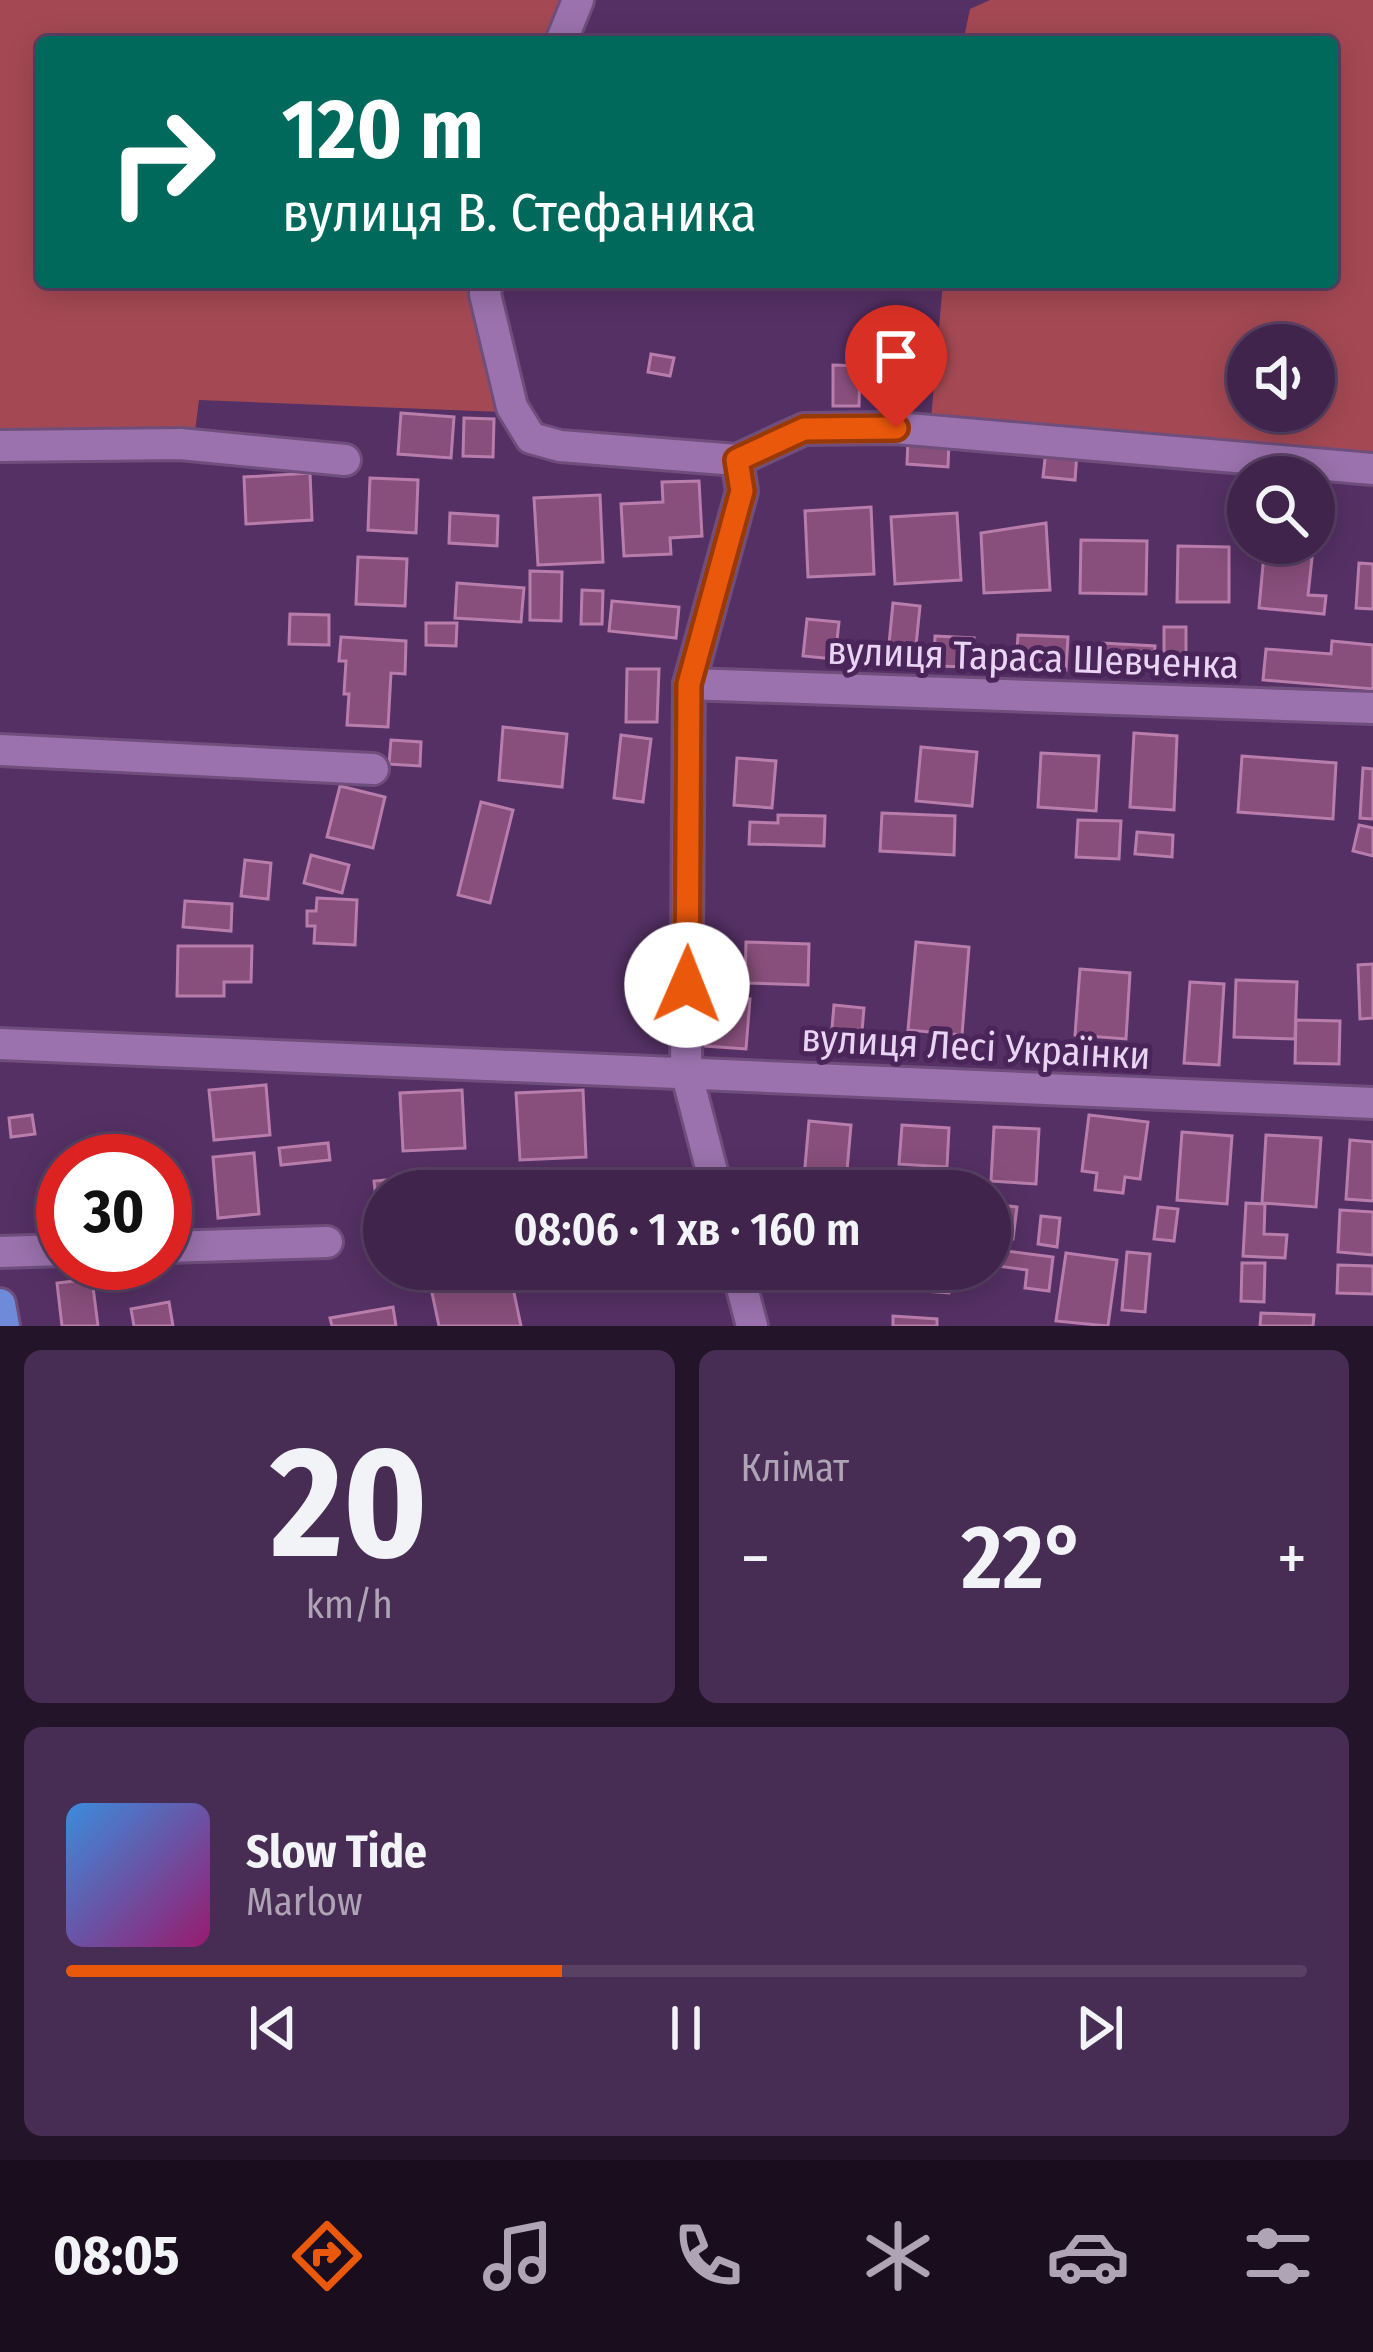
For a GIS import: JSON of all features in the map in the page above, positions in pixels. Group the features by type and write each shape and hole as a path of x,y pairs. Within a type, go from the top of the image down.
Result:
{"main road":[{"path":"0,1304 4,1326"}],"street":[{"path":"563,36 578,0"},
{"path":"486,288 512,407 531,438 560,446 737,460 804,429 896,428 1373,470"},
{"path":"0,446 180,444 345,460"},
{"path":"712,1170 686,1071 689,684 742,491 737,460"},
{"name":"вулиця Тараса Шевченка","path":"689,684 1373,708"},
{"path":"0,750 373,769"},
{"name":"вулиця Лесі Українки","path":"0,1044 1373,1103"},
{"path":"192,1246 327,1242"},
{"path":"0,1252 36,1251"},
{"path":"743,1290 752,1326"}],"shaded area":[{"path":"0,0 569,0 551,36 36,36 36,288 477,288 502,412 199,400 195,431 0,431"},
{"path":"990,0 1373,0 1373,456 931,419 942,288 1338,288 1338,36 964,36 970,9"}],"building":[{"path":"651,354 674,358 670,376 648,372"},
{"path":"833,365 860,366 859,406 833,406"},
{"path":"401,413 454,417 451,458 398,454"},
{"path":"464,418 494,419 493,457 463,456"},
{"path":"908,439 949,441 948,467 907,464"},
{"path":"1046,450 1077,453 1075,480 1043,477"},
{"path":"310,473 312,520 246,524 244,477"},
{"path":"370,478 418,480 416,533 368,530"},
{"path":"699,481 702,536 670,538 671,554 624,556 621,504 663,502 662,482"},
{"path":"600,495 603,562 538,565 534,498"},
{"path":"871,507 874,574 808,577 805,511"},
{"path":"450,513 498,516 497,546 449,543"},
{"path":"957,513 961,580 895,584 891,517"},
{"path":"1046,523 1050,590 984,593 981,533"},
{"path":"1081,540 1147,541 1146,594 1080,593"},
{"path":"1178,546 1227,547 1229,602 1177,602"},
{"path":"358,557 407,559 405,606 356,604"},
{"path":"1359,563 1373,564 1373,609 1356,608"},
{"path":"1263,564 1311,564 1308,595 1326,596 1324,614 1259,608"},
{"path":"530,571 562,572 561,621 530,620"},
{"path":"457,583 524,588 521,622 455,618"},
{"path":"582,590 603,591 602,624 581,624"},
{"path":"612,601 679,607 676,638 609,631"},
{"path":"893,603 920,606 915,656 888,654"},
{"path":"290,614 329,615 329,645 289,644"},
{"path":"807,619 839,622 835,659 803,656"},
{"path":"426,623 457,623 456,646 426,645"},
{"path":"1164,627 1186,627 1186,661 1164,660"},
{"path":"1018,635 1068,637 1066,670 1016,667"},
{"path":"935,636 974,638 973,667 934,666"},
{"path":"341,637 406,641 405,674 391,673 388,727 347,725 349,694 344,694 346,661 339,661"},
{"path":"1332,641 1373,645 1373,689 1263,680 1266,649 1331,654"},
{"path":"1102,643 1155,646 1153,672 1101,669"},
{"path":"1200,660 1237,663 1236,681 1198,677"},
{"path":"627,669 659,669 657,722 626,722"},
{"path":"503,727 567,734 562,787 499,780"},
{"path":"1134,733 1177,736 1174,810 1130,807"},
{"path":"621,735 651,739 643,802 614,798"},
{"path":"391,740 421,742 420,766 389,764"},
{"path":"921,747 977,752 972,806 916,801"},
{"path":"1041,753 1099,756 1096,811 1038,807"},
{"path":"1242,756 1336,763 1333,819 1238,812"},
{"path":"737,758 776,761 772,808 734,805"},
{"path":"1363,768 1373,769 1373,819 1360,818"},
{"path":"340,786 385,797 373,848 327,837"},
{"path":"481,802 513,810 490,903 458,895"},
{"path":"882,813 955,816 954,855 880,851"},
{"path":"778,815 825,816 824,846 749,844 750,822 778,823"},
{"path":"1078,820 1121,821 1119,859 1076,857"},
{"path":"1359,825 1373,828 1373,856 1353,851"},
{"path":"1137,832 1173,835 1172,857 1135,854"},
{"path":"311,855 349,865 342,893 304,883"},
{"path":"245,860 271,863 268,899 241,896"},
{"path":"317,898 357,900 355,945 314,943 315,926 307,926 307,911 316,911"},
{"path":"185,901 232,904 231,931 183,927"},
{"path":"746,942 809,944 808,985 745,983"},
{"path":"916,942 969,947 962,1035 908,1030"},
{"path":"178,946 252,946 251,982 224,982 224,996 177,996"},
{"path":"1373,964 1373,1018 1360,1019 1358,965"},
{"path":"1080,969 1130,973 1126,1039 1075,1035"},
{"path":"1236,980 1297,982 1295,1039 1234,1037"},
{"path":"1190,982 1224,984 1219,1065 1184,1063"},
{"path":"708,996 750,999 746,1049 705,1046"},
{"path":"834,1005 864,1008 860,1054 830,1051"},
{"path":"1296,1020 1340,1021 1339,1064 1295,1063"},
{"path":"266,1085 270,1135 214,1140 209,1090"},
{"path":"462,1090 465,1148 403,1151 400,1093"},
{"path":"583,1090 586,1157 520,1160 516,1093"},
{"path":"32,1115 35,1134 11,1137 9,1118"},
{"path":"1089,1115 1148,1122 1140,1179 1125,1177 1123,1193 1095,1190 1097,1173 1082,1171"},
{"path":"809,1121 851,1125 847,1170 805,1170"},
{"path":"902,1125 949,1128 947,1167 899,1164"},
{"path":"994,1127 1039,1129 1036,1184 1011,1182 1011,1170 992,1170"},
{"path":"1182,1132 1232,1136 1227,1204 1177,1200"},
{"path":"1266,1135 1321,1138 1316,1207 1262,1203"},
{"path":"1350,1140 1373,1142 1373,1201 1346,1199"},
{"path":"328,1143 330,1160 281,1165 279,1148"},
{"path":"254,1153 259,1214 218,1218 213,1157"},
{"path":"1246,1203 1265,1204 1264,1234 1287,1235 1285,1258 1243,1256"},
{"path":"1011,1206 1017,1207 1011,1239"},
{"path":"1158,1207 1178,1209 1174,1241 1154,1239"},
{"path":"1340,1210 1373,1212 1373,1255 1338,1252"},
{"path":"1041,1216 1060,1218 1057,1247 1038,1244"},
{"path":"1011,1252 1053,1257 1049,1291 1025,1288 1027,1270 1011,1268"},
{"path":"1127,1252 1150,1254 1145,1312 1122,1310"},
{"path":"1066,1253 1117,1260 1108,1326 1056,1321"},
{"path":"1242,1263 1265,1263 1264,1302 1241,1301"},
{"path":"1338,1265 1373,1266 1373,1294 1337,1293"},
{"path":"58,1290 93,1290 98,1326 62,1326"},
{"path":"431,1290 513,1290 521,1326 439,1326"},
{"path":"169,1302 173,1326 134,1326 131,1309"},
{"path":"393,1307 396,1326 332,1326 330,1318"},
{"path":"1261,1313 1314,1315 1313,1326 1260,1326"},
{"path":"893,1316 937,1319 937,1326 893,1326"}],"route":[{"path":"687,985 689,684 742,491 737,460 804,429 896,428"}]}
